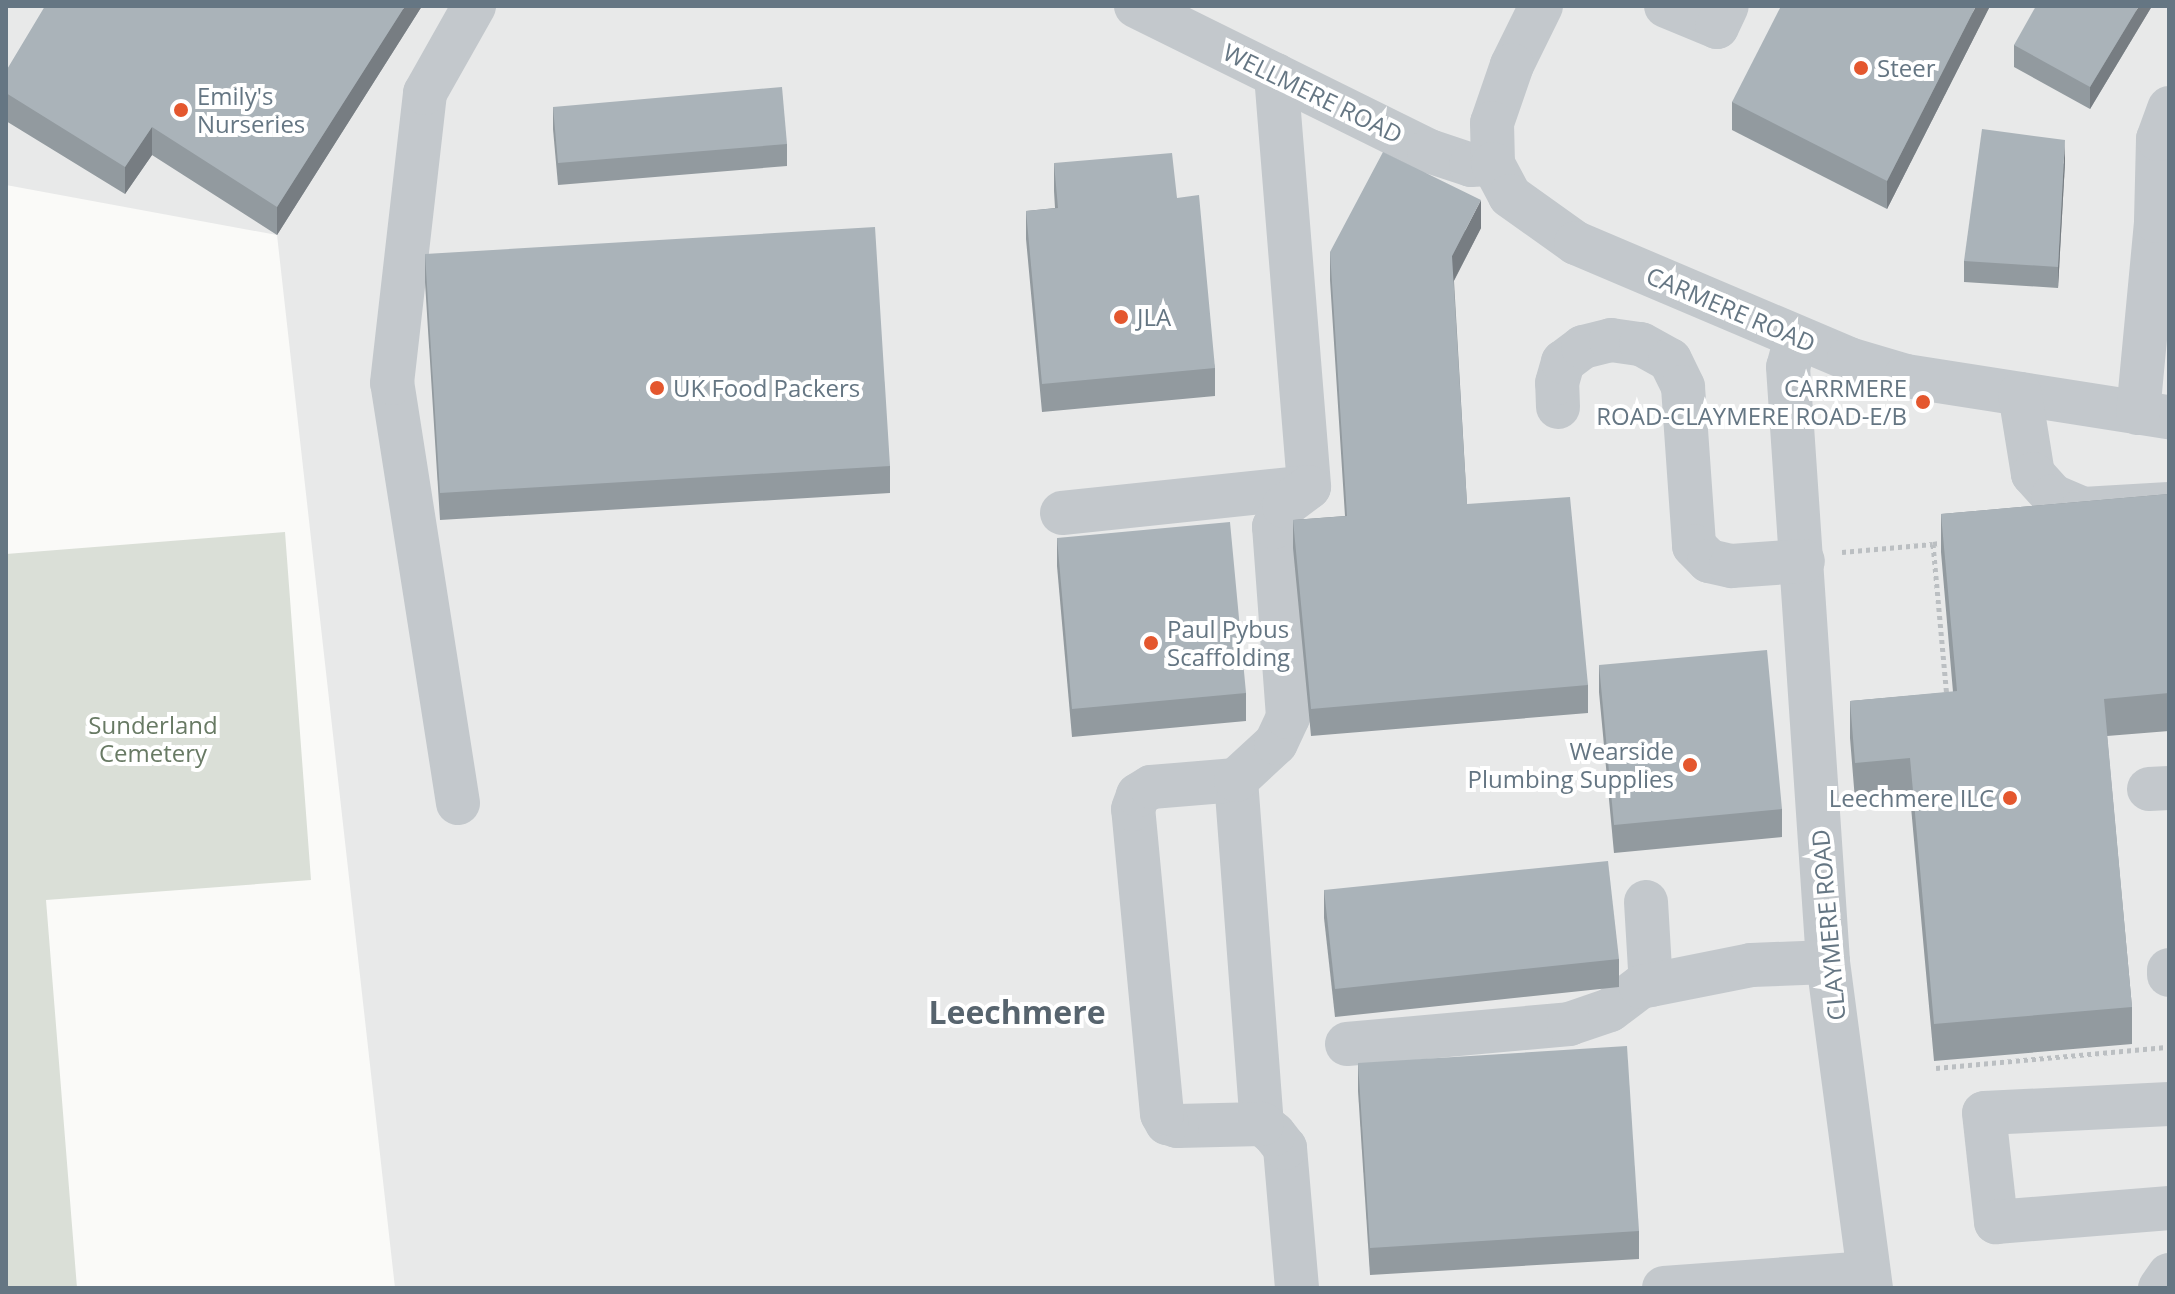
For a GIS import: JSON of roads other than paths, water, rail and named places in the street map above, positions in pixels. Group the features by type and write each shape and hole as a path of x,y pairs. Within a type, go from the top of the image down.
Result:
{"street":[{"path":"458,803 392,383 425,93 474,6"},
{"name":"WELLMERE ROAD","path":"1136,6 1206,21 1276,75 1429,151 1471,165 1493,164"},
{"name":"CARMERE ROAD","path":"1541,6 1512,65 1492,123 1493,164 1510,196 1576,243 1796,338 1906,376 2154,415"},
{"path":"1666,6 1717,27 1727,6"},
{"path":"1276,75 1309,487"},
{"path":"2154,415 2163,187 2158,139 2169,108"},
{"name":"CLAYMERE ROAD","path":"1664,1288 1870,1280 1828,962 1788,367 1796,338"},
{"path":"1558,407 1557,383 1563,362 1583,347 1611,340 1641,344 1670,360 1683,387 1694,546 1709,561 1731,566 1803,558"},
{"path":"2020,394 2033,474 2053,496 2083,509 2169,504"},
{"path":"1062,513 1309,487"},
{"path":"1262,1124 1177,1126 1167,1123 1162,1114 1133,809 1138,795 1151,787 1236,780 1276,743 1288,717 1274,527 1284,506 1309,487"},
{"path":"1236,780 1262,1124 1285,1148 1297,1288"},
{"path":"1646,902 1651,985"},
{"path":"1347,1044 1569,1024 1610,1010 1641,987 1751,965 1828,962"},
{"path":"2169,1104 1984,1113 1996,1222 2169,1208"},
{"path":"2160,1288 2169,1275"}],"place":[{"name":"Steer","path":"1861,68"},
{"name":"Emily's Nurseries","path":"181,110"},
{"name":"JLA","path":"1121,317"},
{"name":"UK Food Packers","path":"657,388"},
{"name":"CARRMERE ROAD-CLAYMERE ROAD-E/B","path":"1923,402"},
{"name":"Paul Pybus Scaffolding","path":"1151,643"},
{"name":"Wearside Plumbing Supplies","path":"1690,765"},
{"name":"Leechmere ILC","path":"2010,798"}],"district":[{"name":"Leechmere","path":"1017,1012"}],"park label":[{"name":"Sunderland Cemetery","path":"153,739"}]}
